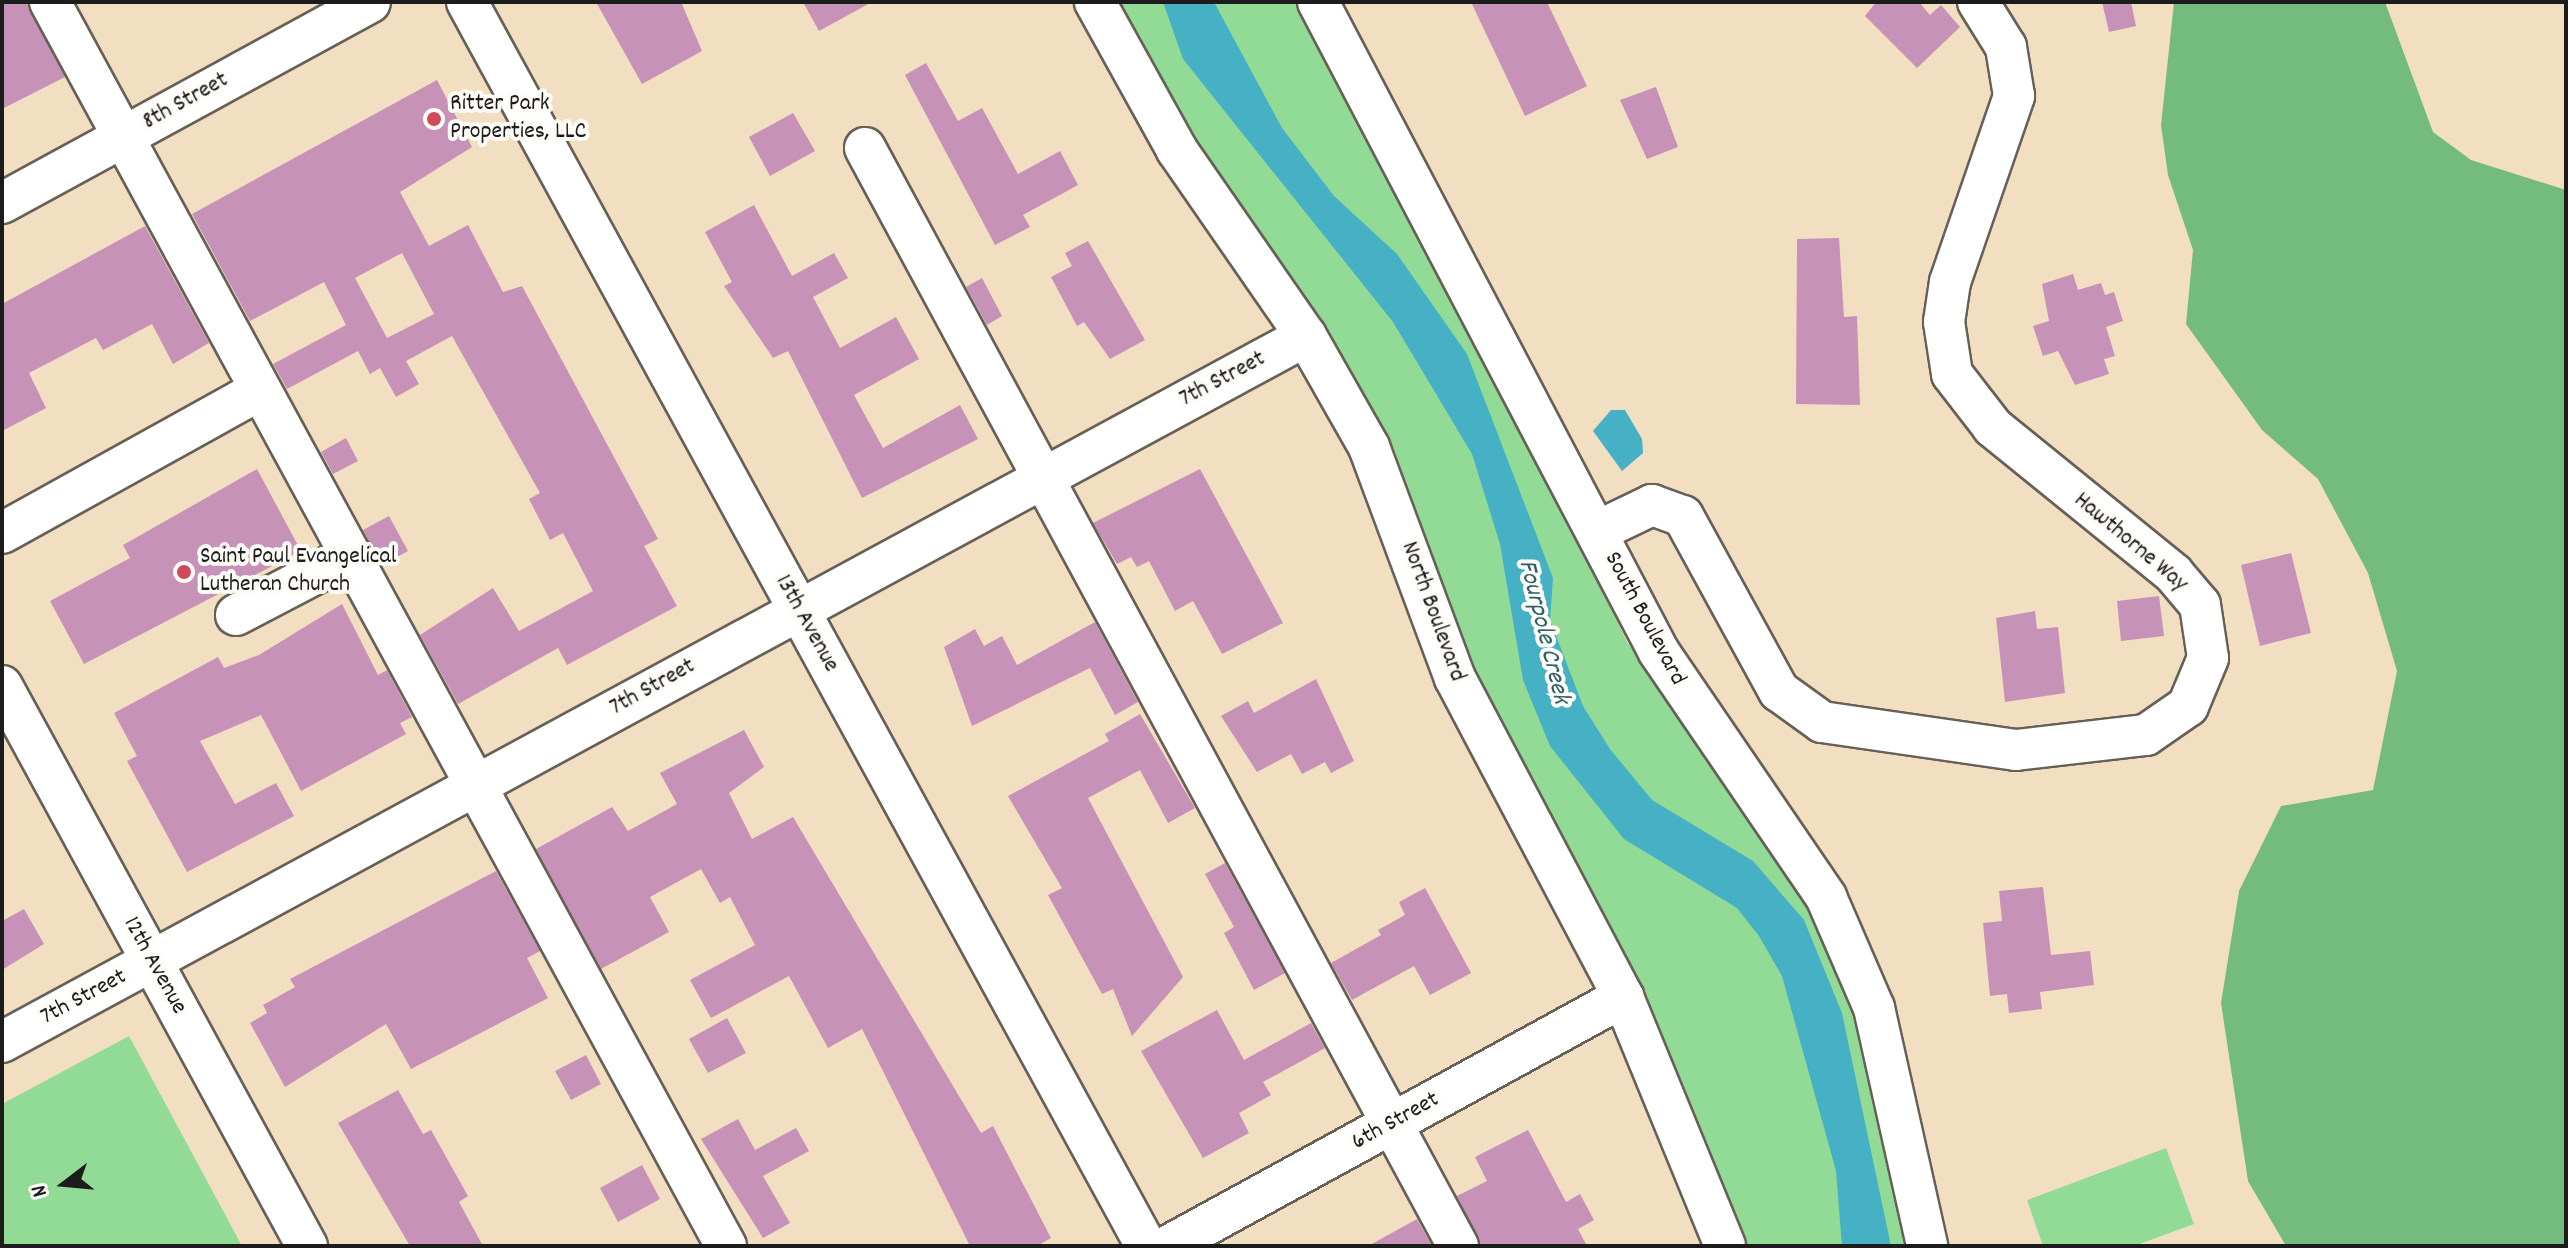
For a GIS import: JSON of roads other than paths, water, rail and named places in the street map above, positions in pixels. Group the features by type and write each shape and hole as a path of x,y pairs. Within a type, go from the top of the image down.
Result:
{"street":[{"path":"50,2 726,1246"},
{"name":"8th Street","path":"2,203 370,2"},
{"name":"13th Avenue","path":"467,2 1146,1246"},
{"name":"North Boulevard","path":"1095,2 1177,150 1306,336 1392,500 1478,730 1623,997 1725,1246"},
{"name":"South Boulevard","path":"1318,2 1696,716 1793,847 1854,956 1889,1062 1927,1246"},
{"name":"Hawthorne Way","path":"1598,531 1652,505 1683,516 1779,691 1822,722 2016,750 2146,735 2188,706 2208,658 2200,605 2173,573 1993,427 1952,374 1944,322 1950,282 2014,96 2006,47 1978,2"},
{"path":"865,148 1458,1246"},
{"name":"7th Street","path":"2,1042 1306,336"},
{"path":"2,533 260,390"},
{"path":"236,615 351,555"},
{"name":"12th Avenue","path":"2,686 307,1246"},
{"name":"6th Street","path":"1168,1246 1623,997"}],"water":[{"name":"Fourpole Creek","path":"1163,2 1214,2 1282,128 1334,196 1397,254 1467,354 1553,578 1550,620 1583,706 1610,749 1652,800 1753,861 1804,920 1842,1013 1891,1246 1842,1246 1836,1171 1782,976 1759,936 1737,908 1624,839 1550,746 1523,680 1500,544 1472,454 1393,322 1183,59"},
{"path":"1611,410 1625,410 1642,439 1643,453 1622,471 1593,431"}],"place":[{"name":"Ritter Park Properties, LLC","path":"434,119"},
{"name":"Saint Paul Evangelical Lutheran Church","path":"184,572"}]}
